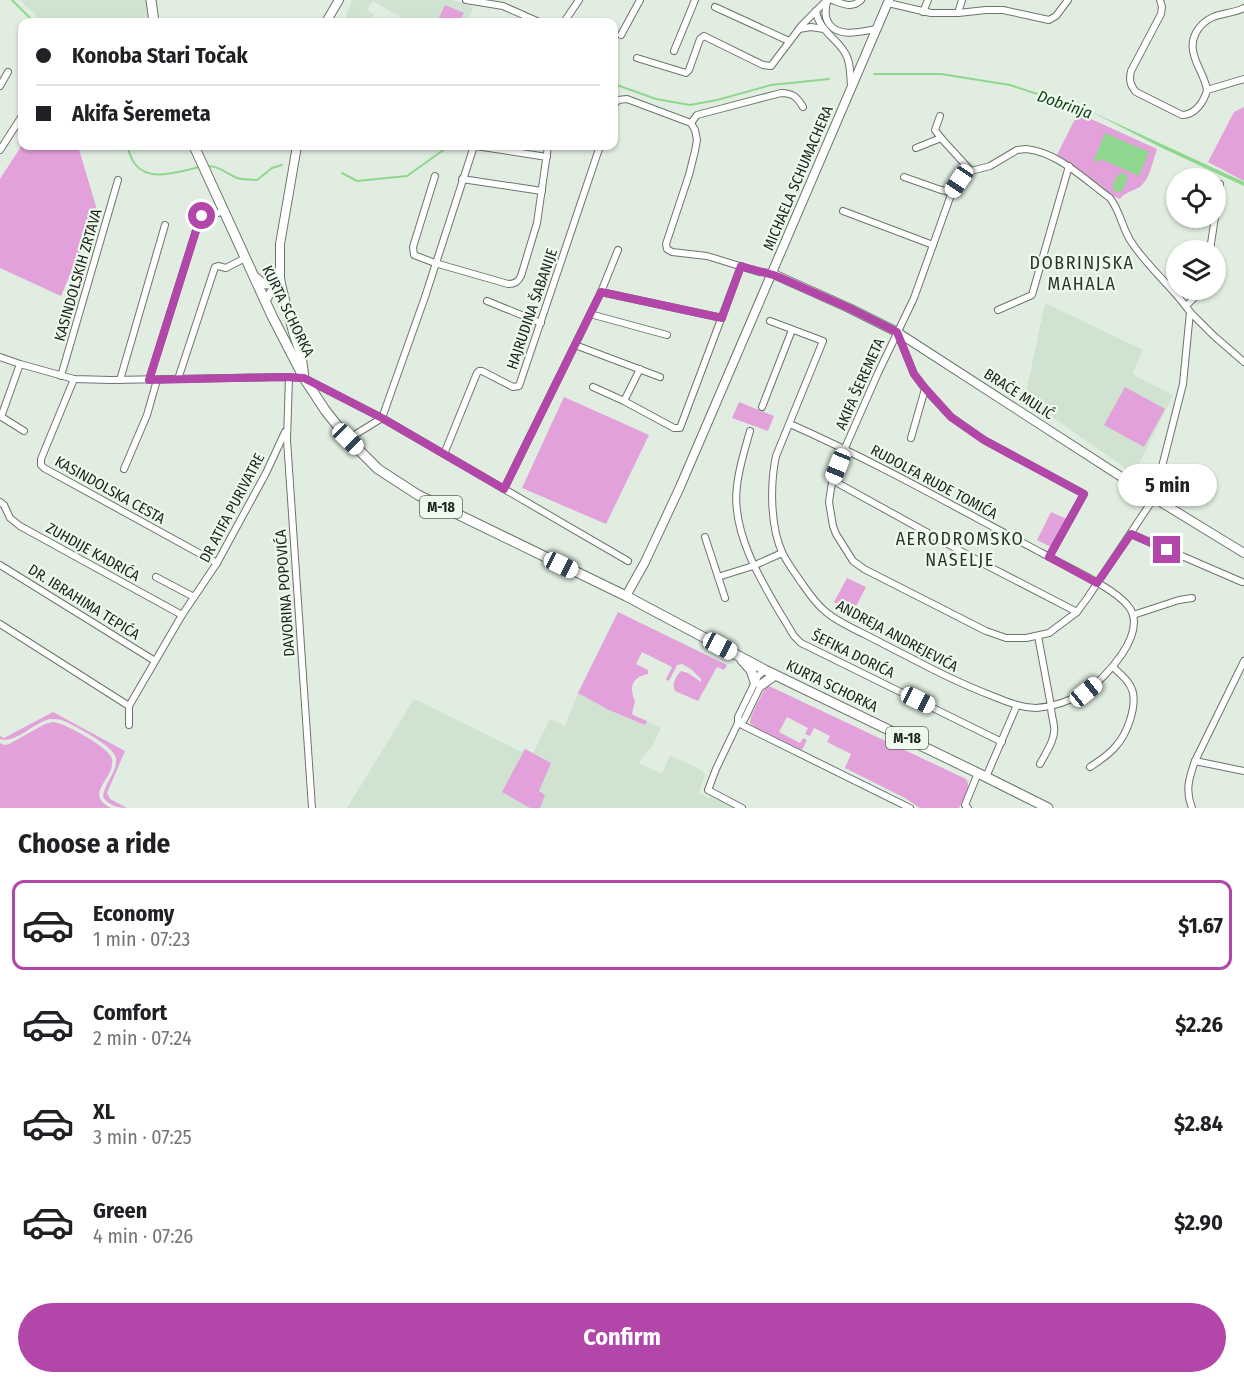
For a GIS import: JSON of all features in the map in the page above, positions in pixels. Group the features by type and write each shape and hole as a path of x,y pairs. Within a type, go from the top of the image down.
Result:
{"main road":[{"path":"151,0 153,18"},
{"name":"MICHAELA SCHUMACHERA","path":"626,596 645,562 680,487 889,2"},
{"name":"KURTA SCHORKA","path":"196,150 265,301 304,378 348,439 378,469 418,495 626,596 775,675 1048,808"},
{"path":"256,278 259,282 269,285 280,280"},
{"path":"738,656 751,670 758,684 775,675"}],"street":[{"path":"328,18 339,0"},
{"path":"466,0 503,6 524,18"},
{"path":"567,18 579,0"},
{"path":"621,35 640,0"},
{"path":"674,51 695,0"},
{"path":"829,0 846,6 854,6 861,0"},
{"path":"637,58 683,73 688,72 700,39 704,36 763,65 771,66 798,29 829,0"},
{"path":"827,21 825,13 829,0"},
{"path":"923,12 928,0"},
{"path":"958,13 962,0"},
{"path":"889,2 931,13 1003,10 1049,20 1056,16 1068,0"},
{"path":"1160,0 1161,14 1131,71 1131,87 1136,92 1182,115 1194,112 1206,96 1204,79 1193,53 1194,36 1197,29 1214,16 1244,8"},
{"path":"716,7 789,41"},
{"path":"816,11 837,31 844,33 877,29"},
{"path":"816,11 818,20 824,29 848,58 852,88"},
{"path":"798,29 811,27 824,29"},
{"path":"0,86 8,72"},
{"path":"1207,90 1244,79"},
{"path":"691,123 697,115 781,93 790,93 795,96 803,107"},
{"path":"618,100 627,99 691,123 695,130 697,140 695,151 667,249 672,252 707,256 759,272 771,273"},
{"path":"940,116 936,130 971,171"},
{"path":"0,150 18,122"},
{"path":"916,148 941,138"},
{"path":"904,177 952,192 959,181 971,171 990,166 1017,150 1026,149 1038,151 1069,166 1110,198 1116,206 1129,238 1145,261 1214,336 1244,362"},
{"path":"296,150 280,244 280,280 302,359 304,378"},
{"path":"348,439 382,418 473,150"},
{"path":"504,150 547,156"},
{"path":"435,176 412,250 414,255 508,284 516,283 521,276 537,223 548,150"},
{"name":"HAJRUDINA ŠABANIJE","path":"444,454 477,373 482,371 513,387 518,387 599,150"},
{"path":"998,310 1032,295 1069,166"},
{"path":"462,179 542,191"},
{"name":"KASINDOLSKIH ZRTAVA","path":"61,376 118,180"},
{"name":"AKIFA ŠEREMETA","path":"952,192 914,298 845,448 832,481 829,502 833,526 853,561 864,569 986,631 1006,638 1038,636 1049,633 1077,612 1154,498 1183,384 1188,309"},
{"path":"149,380 199,221 204,215 224,211"},
{"path":"843,211 933,245"},
{"path":"120,380 165,225"},
{"path":"504,489 601,292 618,250"},
{"path":"178,379 215,267 226,268 246,258"},
{"path":"593,387 675,428 680,428 741,266"},
{"name":"BRAĆE MULIĆ","path":"771,273 897,332 1154,498 1244,553"},
{"path":"265,301 280,280"},
{"path":"601,292 722,318"},
{"path":"1188,309 1193,300"},
{"path":"487,301 541,323"},
{"path":"590,314 667,335"},
{"name":"ANDREJA ANDREJEVIĆA","path":"770,321 823,341 776,456 772,473 772,496 774,523 782,553 806,590 826,613 962,684 1017,705 1034,708 1069,700 1086,692 1101,680 1128,645 1132,635 1133,615"},
{"path":"762,407 792,330"},
{"path":"897,332 914,374 951,417 984,440 1084,494 1049,557"},
{"path":"575,345 660,377"},
{"path":"0,357 74,379 304,378 382,418 628,561"},
{"path":"20,364 0,416 24,431"},
{"path":"624,401 640,369"},
{"name":"DAVORINA POPOVIĆA","path":"289,377 287,429 312,808"},
{"name":"KASINDOLSKA CESTA","path":"74,379 41,459 41,465 217,563"},
{"path":"124,469 147,415 157,380"},
{"path":"911,438 925,388"},
{"name":"RUDOLFA RUDE TOMIĆA","path":"790,424 845,448 1097,583"},
{"name":"DR ATIFA PURIVATRE","path":"129,706 182,615 217,563 287,429"},
{"name":"ŠEFIKA DORIĆA","path":"750,431 737,487 743,537 753,566 794,636 801,643 1002,742"},
{"path":"832,481 1077,612"},
{"name":"ZUHDIJE KADRIĆA","path":"0,502 10,518 20,526 182,615"},
{"path":"1131,534 1242,582"},
{"path":"705,537 725,598"},
{"path":"718,577 753,566 782,553"},
{"name":"DR. IBRAHIMA TEPIĆA","path":"0,565 155,661"},
{"path":"156,577 194,597"},
{"path":"1097,583 1123,600 1133,615 1192,598"},
{"path":"0,624 129,706 129,725"},
{"path":"1038,636 1054,733 1040,764"},
{"path":"1192,808 1188,789 1195,761 1244,662"},
{"path":"1090,767 1118,745 1133,704 1133,692 1128,682 1113,667"},
{"path":"742,808 708,790 738,723 744,720 761,673 765,670"},
{"path":"968,808 965,805 1002,742 1017,705"},
{"path":"738,723 910,808"},
{"path":"1195,761 1244,771"}],"shaded area":[{"path":"20,0 146,0 148,18 39,18"},
{"path":"352,0 452,0 474,7 468,18 402,18 373,1 367,10 374,14 371,18 345,18"},
{"path":"445,5 464,13 461,18 439,18"},
{"path":"1244,107 1244,181 1226,172 1226,168 1219,168 1208,162 1234,112"},
{"name":"Dobrinja","path":"1090,111 1214,168 1205,168"},
{"path":"1078,113 1157,149 1149,174 1141,186 1120,199 1107,193 1103,187 1057,155"},
{"path":"1105,133 1149,152 1139,176 1101,159 1099,162 1094,160"},
{"path":"19,150 79,150 97,210 61,296 0,268 0,179"},
{"path":"1123,173 1127,175 1127,180 1122,191 1116,192 1113,189 1114,182"},
{"name":"Dobrinja","path":"1226,174 1244,182 1244,186 1226,178"},
{"path":"1045,303 1143,350 1132,374 1173,395 1134,474 1025,398"},
{"path":"1125,387 1165,409 1144,447 1104,425"},
{"path":"564,397 649,435 606,524 522,488"},
{"path":"739,402 774,416 768,431 732,418"},
{"path":"1051,512 1067,519 1051,547 1037,540"},
{"path":"847,578 866,587 853,612 834,602"},
{"path":"618,612 727,665 724,670 717,667 698,701 675,691 674,688 677,675 681,671 701,682 701,679 691,669 682,664 677,665 668,681 666,679 672,667 642,652 636,664 648,670 648,674 633,683 632,691 635,701 632,713 647,721 645,725 609,710 578,693"},
{"path":"769,686 966,779 968,786 959,808 920,808 845,768 851,754 827,742 830,736 814,728 810,736 805,734 808,728 787,717 779,732 800,743 803,738 807,740 802,750 754,727 750,723 751,716 765,688"},
{"path":"578,693 609,710 645,725 647,721 661,728 651,748 639,763 662,774 670,756 694,766 705,774 699,793 734,808 347,808 414,699 522,752 525,749 533,753 550,719 565,726"},
{"path":"53,712 125,751 107,793 110,799 127,808 114,806 103,797 115,768 114,753 102,742 76,727 62,720 50,719 19,736 6,740 0,739 0,736 4,738"},
{"path":"53,722 86,737 109,754 112,766 102,785 99,797 111,808 0,808 0,743 9,744"},
{"path":"525,749 551,763 539,791 545,795 540,808 530,808 502,792"}],"waterway":[{"name":"Dobrinja","path":"12,0 30,18"},
{"name":"Dobrinja","path":"874,74 941,74 1010,85 1092,112"},
{"name":"Dobrinja","path":"618,85 656,99 690,105 771,85 829,79"},
{"name":"Dobrinja","path":"128,150 135,164 148,173 175,173 200,167"},
{"name":"Dobrinja","path":"342,173 357,181 407,176 443,150"},
{"name":"Dobrinja","path":"205,166 218,168 237,178 257,180 272,168 282,165"}],"district":[{"name":"DOBRINJSKA MAHALA","path":"1082,273"},
{"name":"AERODROMSKO NASELJE","path":"960,549"}],"route":[{"path":"202,216 149,380 304,378 382,418 504,489 601,292 722,318 741,266 771,273 897,332 914,374 951,417 984,440 1084,494 1049,557 1097,583 1131,534 1167,550"}]}
